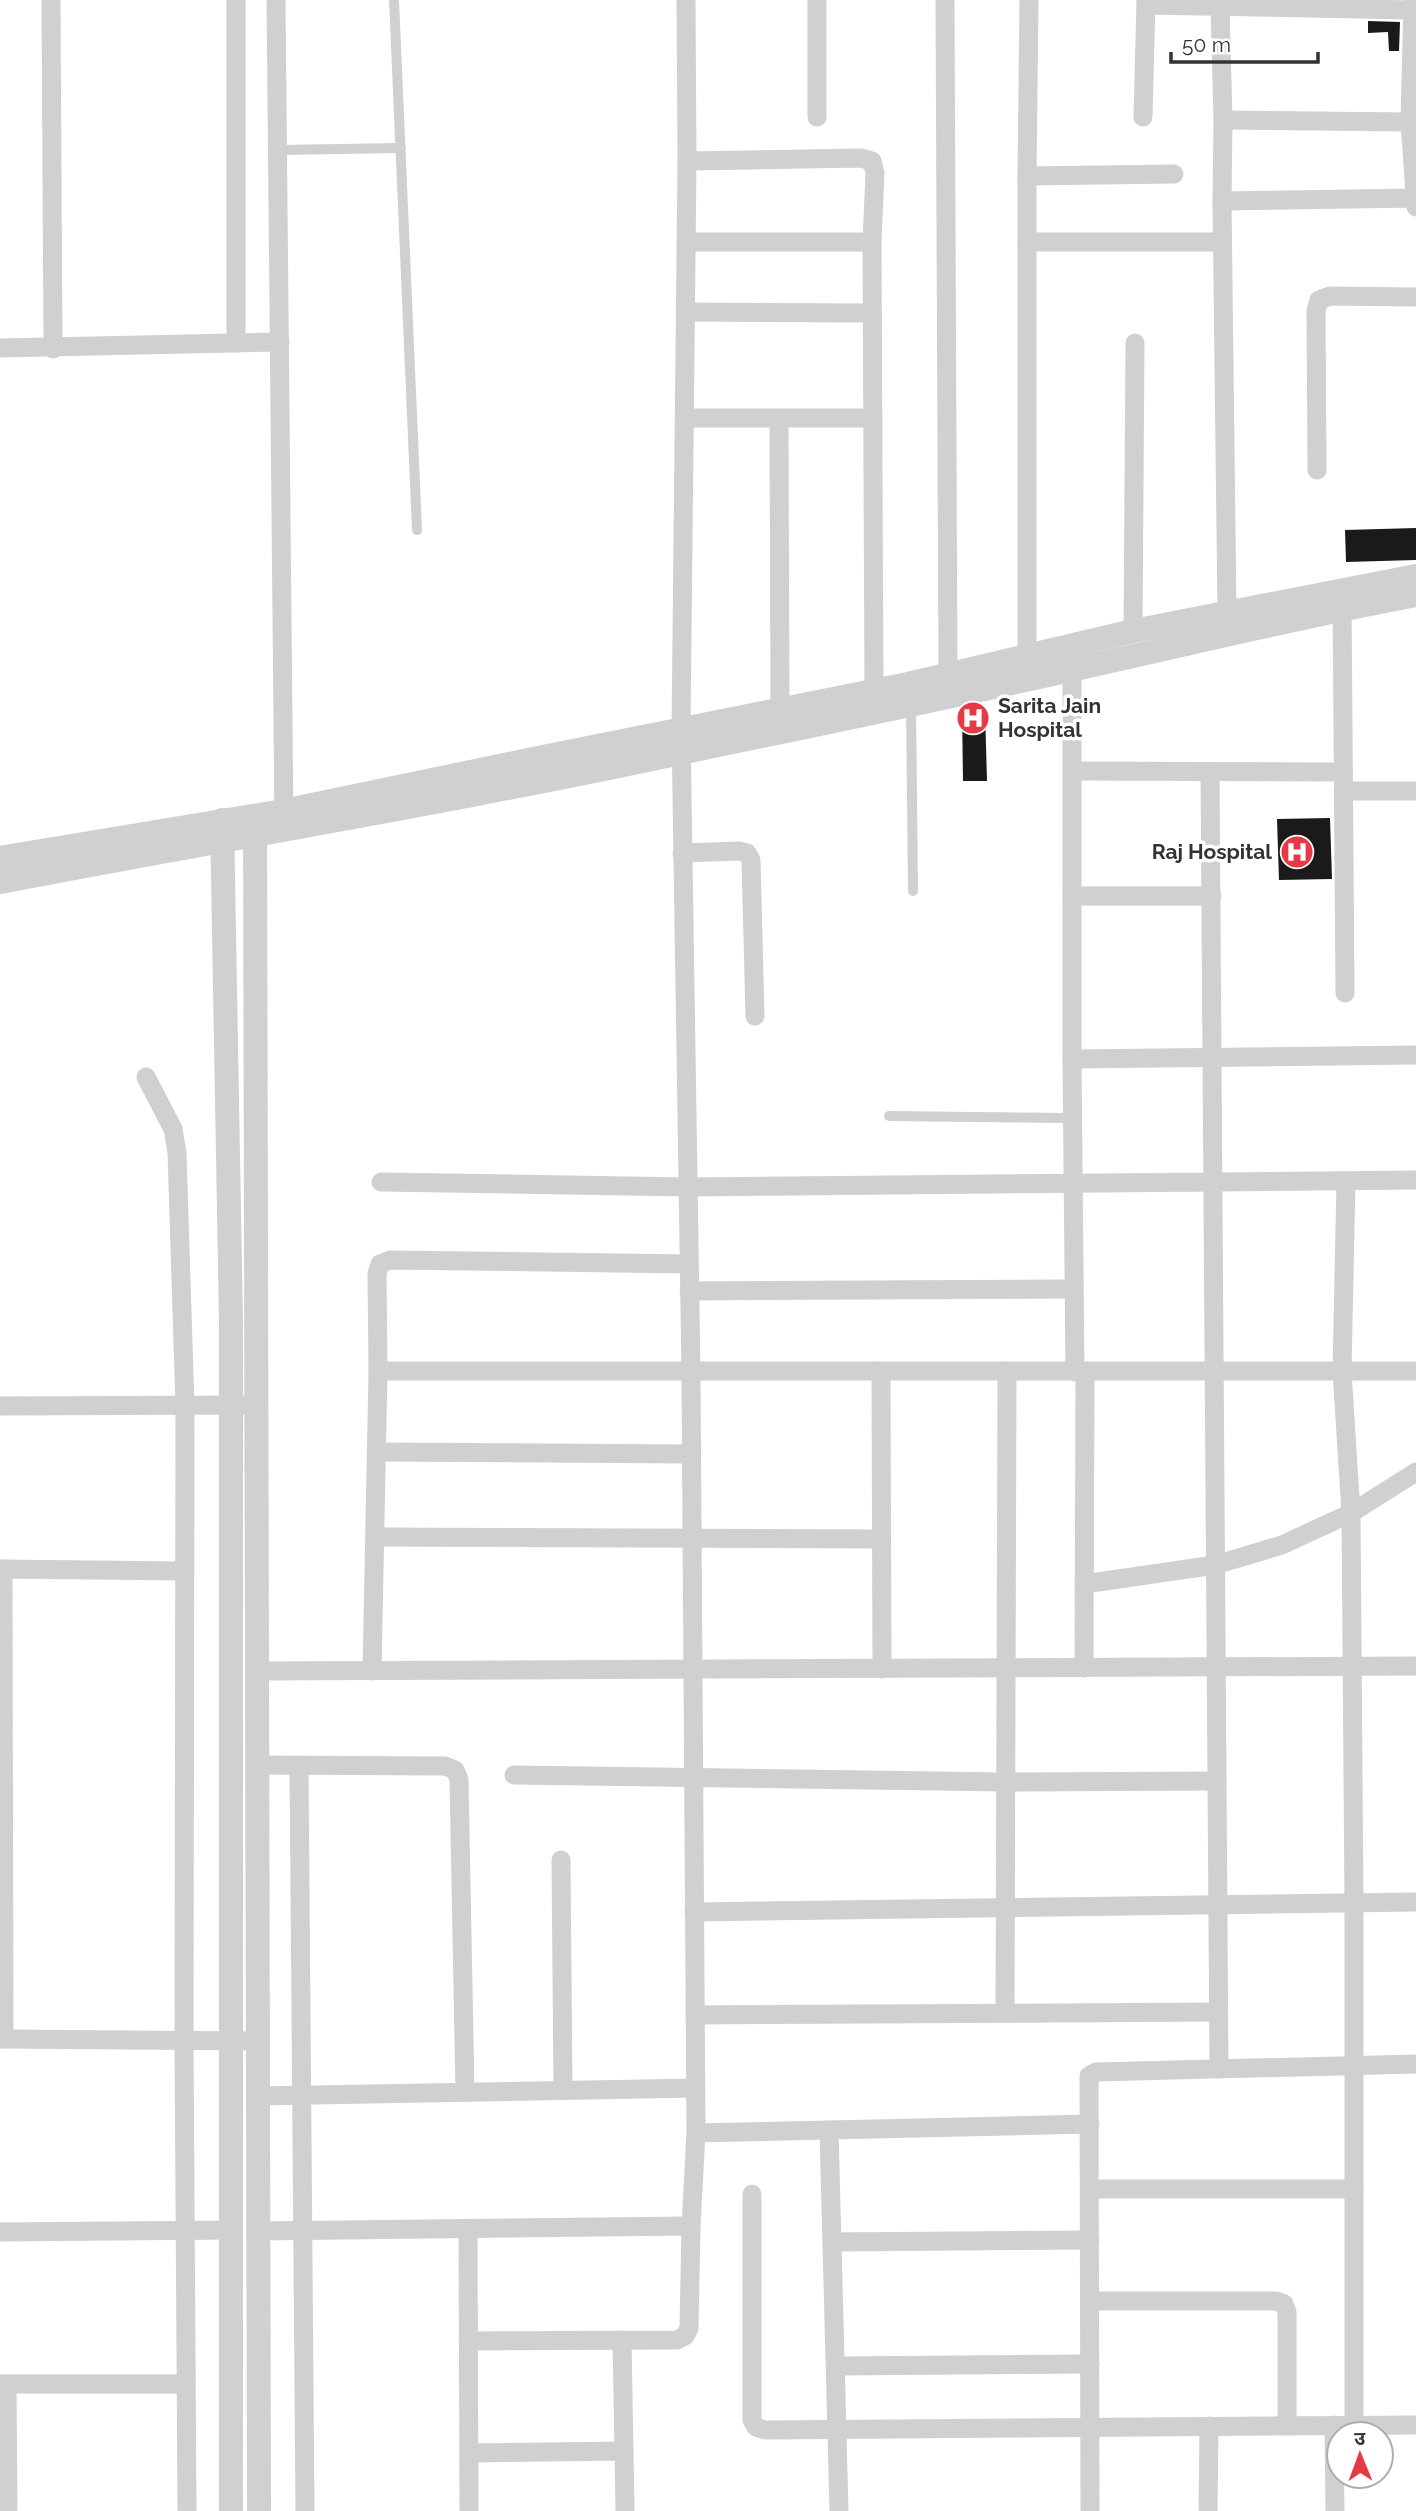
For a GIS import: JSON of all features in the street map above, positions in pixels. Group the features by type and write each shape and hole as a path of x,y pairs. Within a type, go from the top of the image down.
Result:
{"street":[{"path":"51,0 53,349"},
{"path":"236,0 236,343"},
{"path":"276,0 284,820"},
{"path":"468,2341 677,2340 685,2336 689,2328 696,2133 691,1372 681,742 686,0"},
{"path":"817,0 817,117"},
{"path":"946,0 948,674"},
{"path":"1027,656 1029,0"},
{"path":"1143,117 1146,2 1220,6 1413,5 1410,122 1415,203 1222,201"},
{"path":"1220,6 1227,613"},
{"path":"1223,120 1410,122"},
{"path":"687,161 860,158 872,161 876,173 872,242 874,691"},
{"path":"1027,176 1174,174"},
{"path":"686,242 872,242"},
{"path":"1027,242 1222,242"},
{"path":"1317,470 1316,311 1319,300 1330,296 1416,297"},
{"path":"685,312 872,313"},
{"path":"0,348 53,349 280,342"},
{"path":"1133,631 1135,344"},
{"path":"685,418 873,418"},
{"path":"779,420 780,711"},
{"path":"0,858 255,825 533,759 681,742 911,704 1072,659 1342,600 1416,576"},
{"path":"681,742 780,711 1027,656 1072,659 1133,631 1227,613 1342,600 1416,596"},
{"path":"1342,600 1345,993"},
{"path":"1072,659 1074,1289 1080,1372 1084,1668"},
{"path":"1073,772 1210,772 1343,781 1416,791"},
{"path":"1210,772 1219,2069"},
{"path":"255,825 259,2511"},
{"path":"0,882 222,829"},
{"path":"222,829 231,1406 231,2511"},
{"path":"682,853 739,851 747,853 751,860 755,1016"},
{"path":"1072,896 1212,896"},
{"path":"1072,1059 1416,1055"},
{"path":"146,1077 173,1129 177,1153 185,1406 184,2040 187,2511"},
{"path":"1346,1181 1342,1371 1351,1513 1353,1666 1354,2420"},
{"path":"381,1182 688,1187 1416,1181"},
{"path":"372,1671 378,1371 377,1273 380,1264 390,1260 689,1264"},
{"path":"689,1291 1074,1289"},
{"path":"378,1371 1416,1371"},
{"path":"881,1372 882,1669"},
{"path":"1005,2013 1007,1372"},
{"path":"0,1406 257,1405"},
{"path":"376,1452 691,1454"},
{"path":"1084,1584 1215,1565 1282,1545 1351,1513 1416,1472"},
{"path":"374,1537 881,1539"},
{"path":"184,1571 2,1569 2,2039 258,2041"},
{"path":"257,1671 1416,1666"},
{"path":"257,1765 446,1766 455,1770 459,1779 465,2092"},
{"path":"299,1766 305,2511"},
{"path":"514,1775 1006,1782 1217,1781"},
{"path":"561,1860 563,2089"},
{"path":"694,1912 1416,1902"},
{"path":"695,2015 1218,2012"},
{"path":"1090,2511 1089,2076 1096,2072 1416,2064"},
{"path":"257,2096 695,2088"},
{"path":"696,2133 1090,2124"},
{"path":"829,2130 839,2511"},
{"path":"1090,2189 1354,2189"},
{"path":"752,2194 752,2420 756,2427 765,2430 1325,2426"},
{"path":"258,2231 691,2226"},
{"path":"468,2229 469,2511"},
{"path":"0,2232 231,2230"},
{"path":"832,2242 1090,2240"},
{"path":"1090,2301 1276,2301 1284,2304 1287,2312 1287,2426"},
{"path":"622,2340 625,2511"},
{"path":"836,2367 1090,2364"},
{"path":"8,2511 3,2384 186,2384"},
{"path":"1395,2425 1416,2425"},
{"path":"1208,2511 1209,2426"},
{"path":"469,2453 624,2451"},
{"path":"1335,2490 1335,2511"}],"lane":[{"path":"394,0 417,530"},
{"path":"278,150 401,148"},
{"path":"911,704 913,891"},
{"path":"889,1116 1073,1118"}],"building":[{"path":"1368,21 1400,22 1399,51 1389,51 1388,32 1368,33"},
{"path":"1416,528 1416,560 1346,562 1345,530"},
{"path":"962,710 985,710 987,781 963,781"},
{"path":"1330,818 1332,879 1279,880 1277,819"}],"place":[{"name":"Sarita Jain Hospital","path":"973,718"},
{"name":"Raj Hospital","path":"1297,852"}]}
